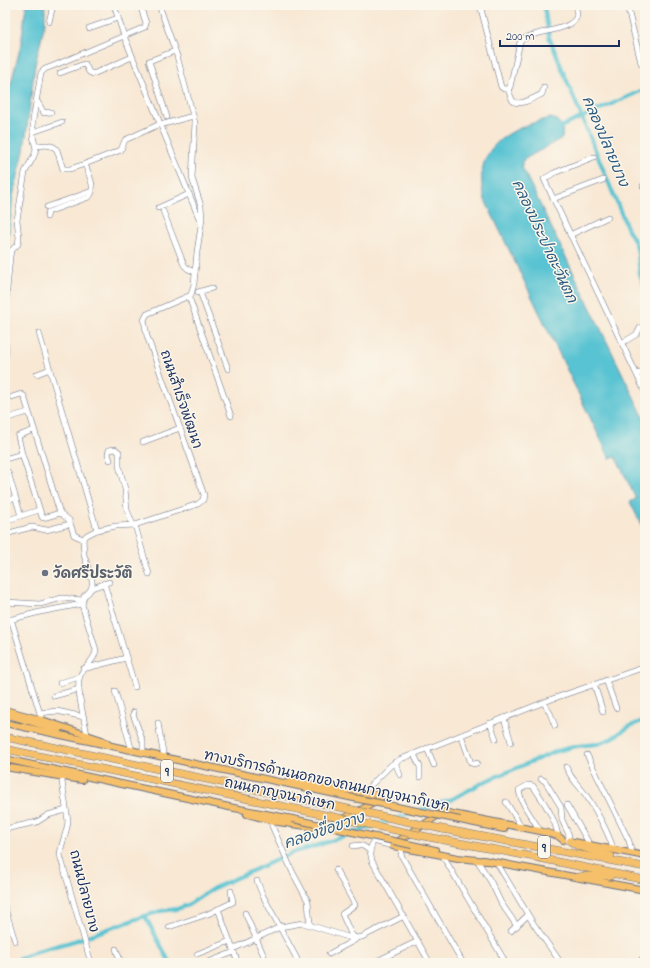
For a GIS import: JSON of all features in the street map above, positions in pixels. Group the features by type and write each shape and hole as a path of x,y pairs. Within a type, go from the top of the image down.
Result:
{"highway":[{"name":"ถนนกาญจนาภิเษก","path":"5,737 442,829 645,867"},
{"name":"ถนนกาญจนาภิเษก","path":"5,749 428,837 645,880"},
{"path":"565,839 578,846 606,854 623,862"},
{"path":"577,877 630,877"}],"main road":[{"path":"5,710 41,717 69,730"},
{"path":"5,714 53,728 69,730 87,735 102,740 112,746"},
{"name":"ทางบริการด้านนอกของถนนกาญจนาภิเษก","path":"5,723 349,797 645,856"},
{"path":"5,759 63,777 84,780 103,780"},
{"path":"5,767 43,770 103,780 229,808 496,863 645,890"},
{"path":"5,771 19,774 43,770"},
{"path":"229,808 271,820 325,828 380,798 377,795 300,782 260,778"},
{"path":"393,846 443,812 540,831 565,839"},
{"path":"393,846 487,861"}],"street":[{"path":"49,22 53,5"},
{"path":"114,5 132,57 201,224"},
{"path":"5,311 10,256 11,251 18,244 17,220 22,186 25,172 34,156 36,146 33,132 33,120 42,72 145,27 146,25 140,5"},
{"path":"159,5 175,51 195,123 192,178 201,206 202,219 196,252 195,272 191,295 231,416"},
{"path":"480,5 501,87 508,89"},
{"path":"508,89 515,71 520,42 526,37 566,26 576,18 577,15 575,5"},
{"path":"627,5 640,58"},
{"path":"89,28 118,18"},
{"path":"167,117 149,61 175,51"},
{"path":"60,73 86,64 89,72 94,74 132,57"},
{"path":"508,89 513,101 520,103 542,94 544,87"},
{"path":"37,101 44,113 51,112"},
{"path":"36,146 47,145 54,147 57,150 63,169 70,169 121,150 125,140 160,124 193,116"},
{"path":"33,132 62,122"},
{"path":"594,157 554,173 544,179 645,392"},
{"path":"47,217 48,212 89,197 92,191 85,164"},
{"path":"553,199 602,180"},
{"path":"47,206 92,191"},
{"path":"158,208 189,194"},
{"path":"163,211 184,265 188,269 195,272"},
{"path":"570,234 608,217"},
{"path":"191,295 212,288"},
{"path":"200,292 228,369"},
{"name":"ถนนสำเร็จพัฒนา","path":"83,539 87,535 98,530 116,526 134,525 198,504 202,500 204,494 147,336 144,320 147,314 191,295"},
{"path":"622,343 636,334 640,328 644,327"},
{"path":"39,333 98,530"},
{"path":"5,344 5,357"},
{"path":"37,374 50,369"},
{"path":"637,374 645,370"},
{"path":"12,397 21,394 23,395 60,513 69,520 74,535 83,539 84,554 92,580 92,588"},
{"path":"8,418 28,412"},
{"path":"143,442 180,428"},
{"path":"34,430 18,436 39,510 43,518 60,513"},
{"path":"110,460 108,454 109,450 115,449 119,452 127,510 134,525 149,574"},
{"path":"5,459 22,454"},
{"path":"8,472 7,480 21,516"},
{"path":"5,501 15,498"},
{"path":"5,521 39,510"},
{"path":"5,534 32,527 46,530 70,524"},
{"path":"87,735 79,689 79,677 96,654 82,602 84,596 92,588 107,583 135,687"},
{"path":"5,602 40,604 62,598 82,602"},
{"path":"5,621 82,602"},
{"path":"11,619 41,717 58,711 84,717"},
{"path":"83,670 126,658"},
{"path":"364,794 367,789 395,762 490,723 645,666"},
{"path":"60,683 79,677"},
{"path":"606,680 616,708"},
{"path":"594,684 603,712"},
{"path":"54,696 79,689"},
{"path":"115,691 132,751"},
{"path":"544,703 555,726"},
{"path":"134,712 133,714 142,742 143,753"},
{"path":"504,718 511,742"},
{"path":"158,723 164,758"},
{"path":"490,723 496,739"},
{"path":"461,735 472,763 477,763"},
{"path":"427,748 434,765"},
{"path":"414,754 420,767 420,777"},
{"path":"587,755 628,840 632,853"},
{"path":"395,762 400,775"},
{"path":"566,767 571,778 582,790 608,833 612,849"},
{"name":"ถนนปลายบาง","path":"63,777 62,782 67,827 61,846 60,855 91,963"},
{"path":"540,831 521,800 519,790 528,785 533,786 565,839 569,835 562,820 561,807 545,780 541,779"},
{"path":"506,802 521,828"},
{"path":"567,805 590,845"},
{"path":"5,829 37,822 48,815 66,810"},
{"path":"271,820 282,849 308,901 310,924"},
{"path":"393,846 373,841 370,851 372,861 418,941 428,962"},
{"path":"353,846 364,846 370,851"},
{"path":"402,848 401,855 463,963"},
{"path":"444,855 444,858 506,963"},
{"path":"477,860 491,882 501,903 517,926"},
{"path":"496,863 528,915 561,963"},
{"path":"336,870 355,905 342,914 353,938"},
{"path":"257,881 263,896 297,959"},
{"path":"169,927 218,909 234,901 231,891"},
{"path":"5,908 15,941"},
{"path":"218,909 238,963"},
{"path":"245,913 267,963"},
{"path":"511,930 528,915"},
{"path":"206,963 280,927 303,923 310,924 353,938 362,937 404,916"},
{"path":"329,954 353,938"},
{"path":"197,954 230,941"},
{"path":"373,963 418,941"},
{"path":"116,949 121,963"},
{"path":"640,963 645,957"}],"water":[{"path":"26,5 45,5 45,23 35,65 24,151 13,196 5,269 5,117 9,90 21,45"},
{"path":"550,118 559,122 562,128 562,138 525,159 522,162 522,167 645,420 645,532 630,502 636,499 616,457 610,459 485,200 482,182 483,167 488,155 496,144 507,135 520,128"}],"waterway":[{"name":"คลองปลายบาง","path":"544,5 549,37 628,230 636,244 641,278 645,286"},
{"name":"คลองประปาตะวันตก","path":"556,129 645,89"},
{"name":"คลองขื่อขวาง","path":"10,963 37,951 74,941 161,911 177,909 188,905 214,888 294,852 310,848 452,799 486,781 557,751 577,746 597,744 611,739 630,726 645,720"},
{"path":"145,916 170,963"}],"place":[{"name":"วัดศรีประวัติ","path":"45,573"}]}
